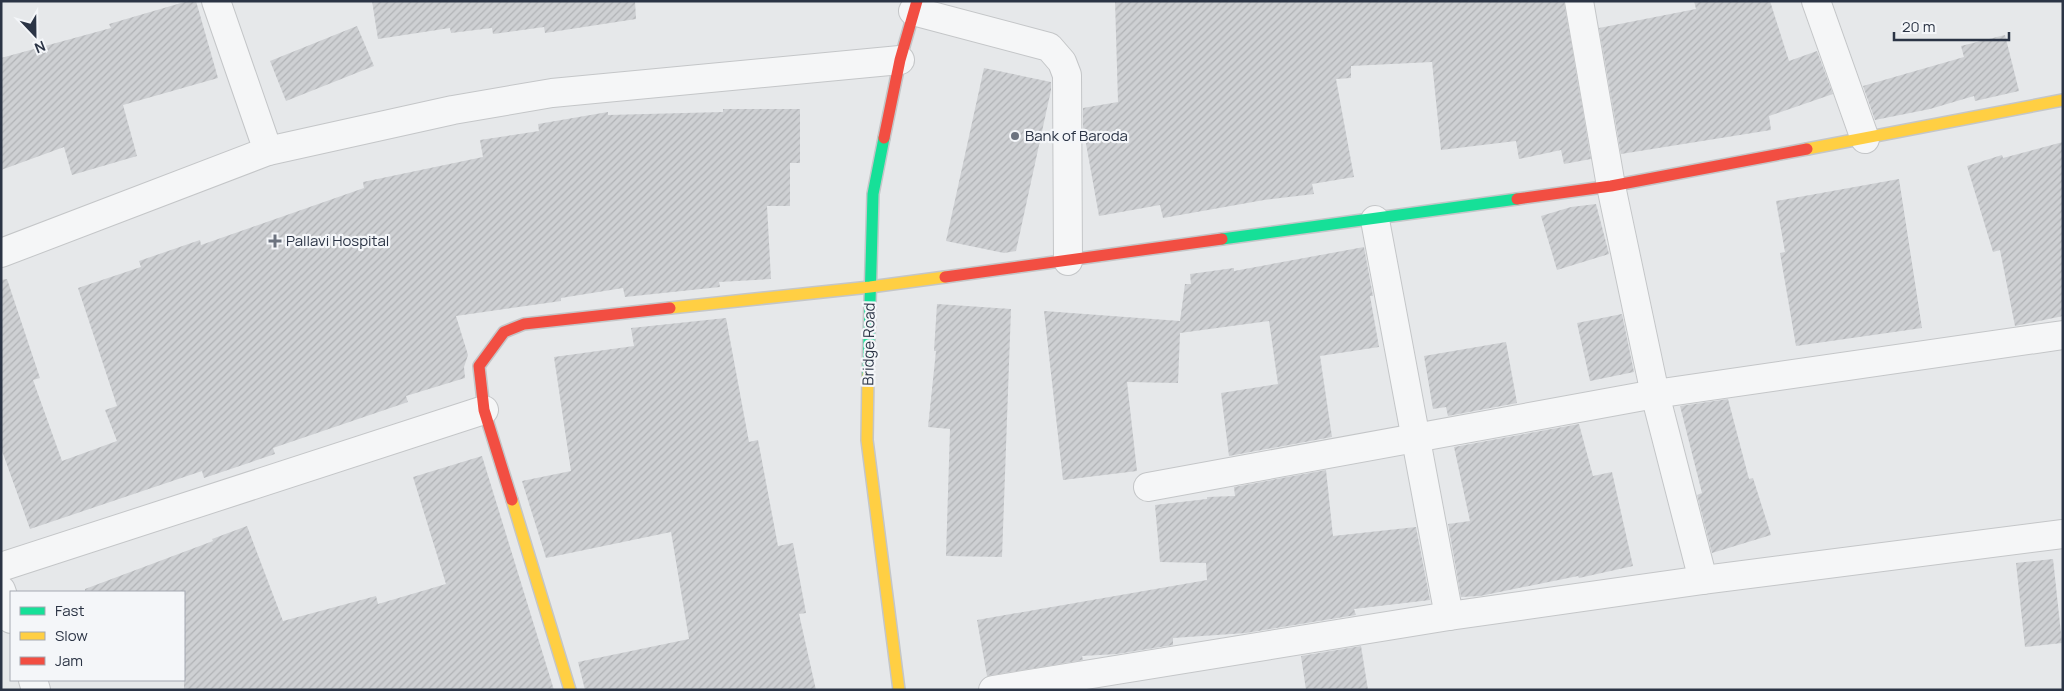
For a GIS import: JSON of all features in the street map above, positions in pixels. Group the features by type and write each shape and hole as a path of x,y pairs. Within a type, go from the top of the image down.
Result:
{"street":[{"path":"216,1 268,150"},
{"path":"1579,1 1611,186 1655,394 1703,580"},
{"path":"1816,1 1865,139"},
{"path":"915,6 1049,47 1062,62 1067,75 1068,261"},
{"name":"Bridge Road","path":"899,690 867,440 870,286 873,194 900,60 915,6"},
{"path":"1,253 268,150 453,110 552,92 900,60"},
{"path":"570,690 484,410 479,366 504,332 524,324 870,286 1068,261 1611,186 2063,100"},
{"path":"1375,220 1450,616"},
{"path":"1148,487 1416,436 1655,394 2063,335"},
{"path":"1,567 484,410"},
{"path":"993,690 1450,616 1703,580 2063,534"},
{"path":"1,590 10,616"}],"building":[{"path":"188,1 196,1 218,78 123,105 137,156 72,175 64,147 1,170 1,58 111,28 109,24"},
{"path":"372,1 635,1 636,19 545,33 544,27 493,34 492,28 451,33 450,28 378,39"},
{"path":"1115,1 1564,1 1591,159 1564,164 1561,150 1519,159 1516,141 1441,150 1432,62 1351,66 1351,78 1336,79 1354,177 1312,184 1314,194 1264,200 1163,218 1160,205 1099,216 1083,127 1083,108 1118,102"},
{"path":"1694,1 1770,1 1789,61 1817,51 1833,94 1769,116 1771,130 1621,154 1599,28 1696,9"},
{"path":"357,26 374,66 286,101 270,61"},
{"path":"2005,35 2019,91 1975,101 1974,96 1930,109 1875,120 1863,86 1964,57 1961,46"},
{"path":"984,68 1051,82 1051,90 1016,251 1004,253 946,241"},
{"path":"723,109 800,109 800,163 790,163 790,206 767,206 771,279 719,282 720,287 625,297 623,288 561,298 561,301 456,316 468,355 464,367 465,378 406,396 408,402 273,448 275,454 204,478 202,471 30,529 1,448 1,280 7,279 40,378 33,380 62,461 117,441 105,410 117,406 78,288 141,267 139,261 200,240 201,245 364,188 363,182 483,157 480,140 539,131 538,124 608,112 608,115 723,112"},
{"path":"2063,142 2063,316 2015,326 2000,250 1993,252 1967,166 2002,155 2003,158"},
{"path":"1899,179 1922,328 1796,346 1780,253 1785,252 1776,201"},
{"path":"1596,204 1609,254 1557,270 1541,216 1571,207"},
{"path":"1364,247 1373,296 1370,296 1379,347 1320,356 1332,437 1229,456 1221,393 1278,384 1269,321 1180,333 1178,383 1127,382 1137,471 1063,480 1044,311 1180,321 1185,284 1191,284 1190,274 1234,268 1234,271"},
{"path":"937,304 1011,309 1002,557 946,556 950,429 928,427 936,351 934,351"},
{"path":"1622,314 1634,372 1590,381 1577,323"},
{"path":"726,318 749,442 758,440 778,546 793,543 806,613 799,614 816,690 585,690 578,662 689,639 671,532 546,558 522,481 571,471 554,357 634,346 631,328"},
{"path":"1506,342 1517,403 1448,416 1446,407 1433,409 1424,356"},
{"path":"1728,399 1749,479 1753,478 1771,535 1712,553 1697,495 1702,493 1680,406"},
{"path":"1579,424 1593,476 1612,472 1633,566 1480,596 1461,597 1448,524 1470,521 1454,447"},
{"path":"482,456 554,690 184,690 185,591 85,591 85,589 213,541 212,539 247,526 283,621 376,596 378,604 446,584 413,477"},
{"path":"1326,470 1333,536 1416,527 1430,600 1354,609 1356,615 1246,633 1173,638 1173,645 1117,654 1082,656 1083,660 987,676 977,620 1207,580 1206,563 1160,562 1155,505 1207,499 1207,497 1235,496 1234,487"},
{"path":"2053,559 2062,643 2025,647 2016,563"},
{"path":"1361,646 1368,690 1306,690 1301,656"}],"traffic: fast":[{"path":"868,375 873,194 884,138"},
{"path":"1222,239 1517,199"}],"traffic: slow":[{"path":"1807,149 2063,100"},
{"path":"670,308 870,287 945,277"},
{"path":"868,375 867,440 899,690"},
{"path":"512,500 570,690"}],"traffic: jam":[{"path":"884,138 900,60 917,1"},
{"path":"1517,199 1611,186 1807,149"},
{"path":"945,277 1222,239"},
{"path":"512,500 484,410 479,366 504,332 524,324 670,308"}],"place":[{"name":"Bank of Baroda","path":"1015,136"},
{"name":"Pallavi Hospital","path":"275,241"}]}
